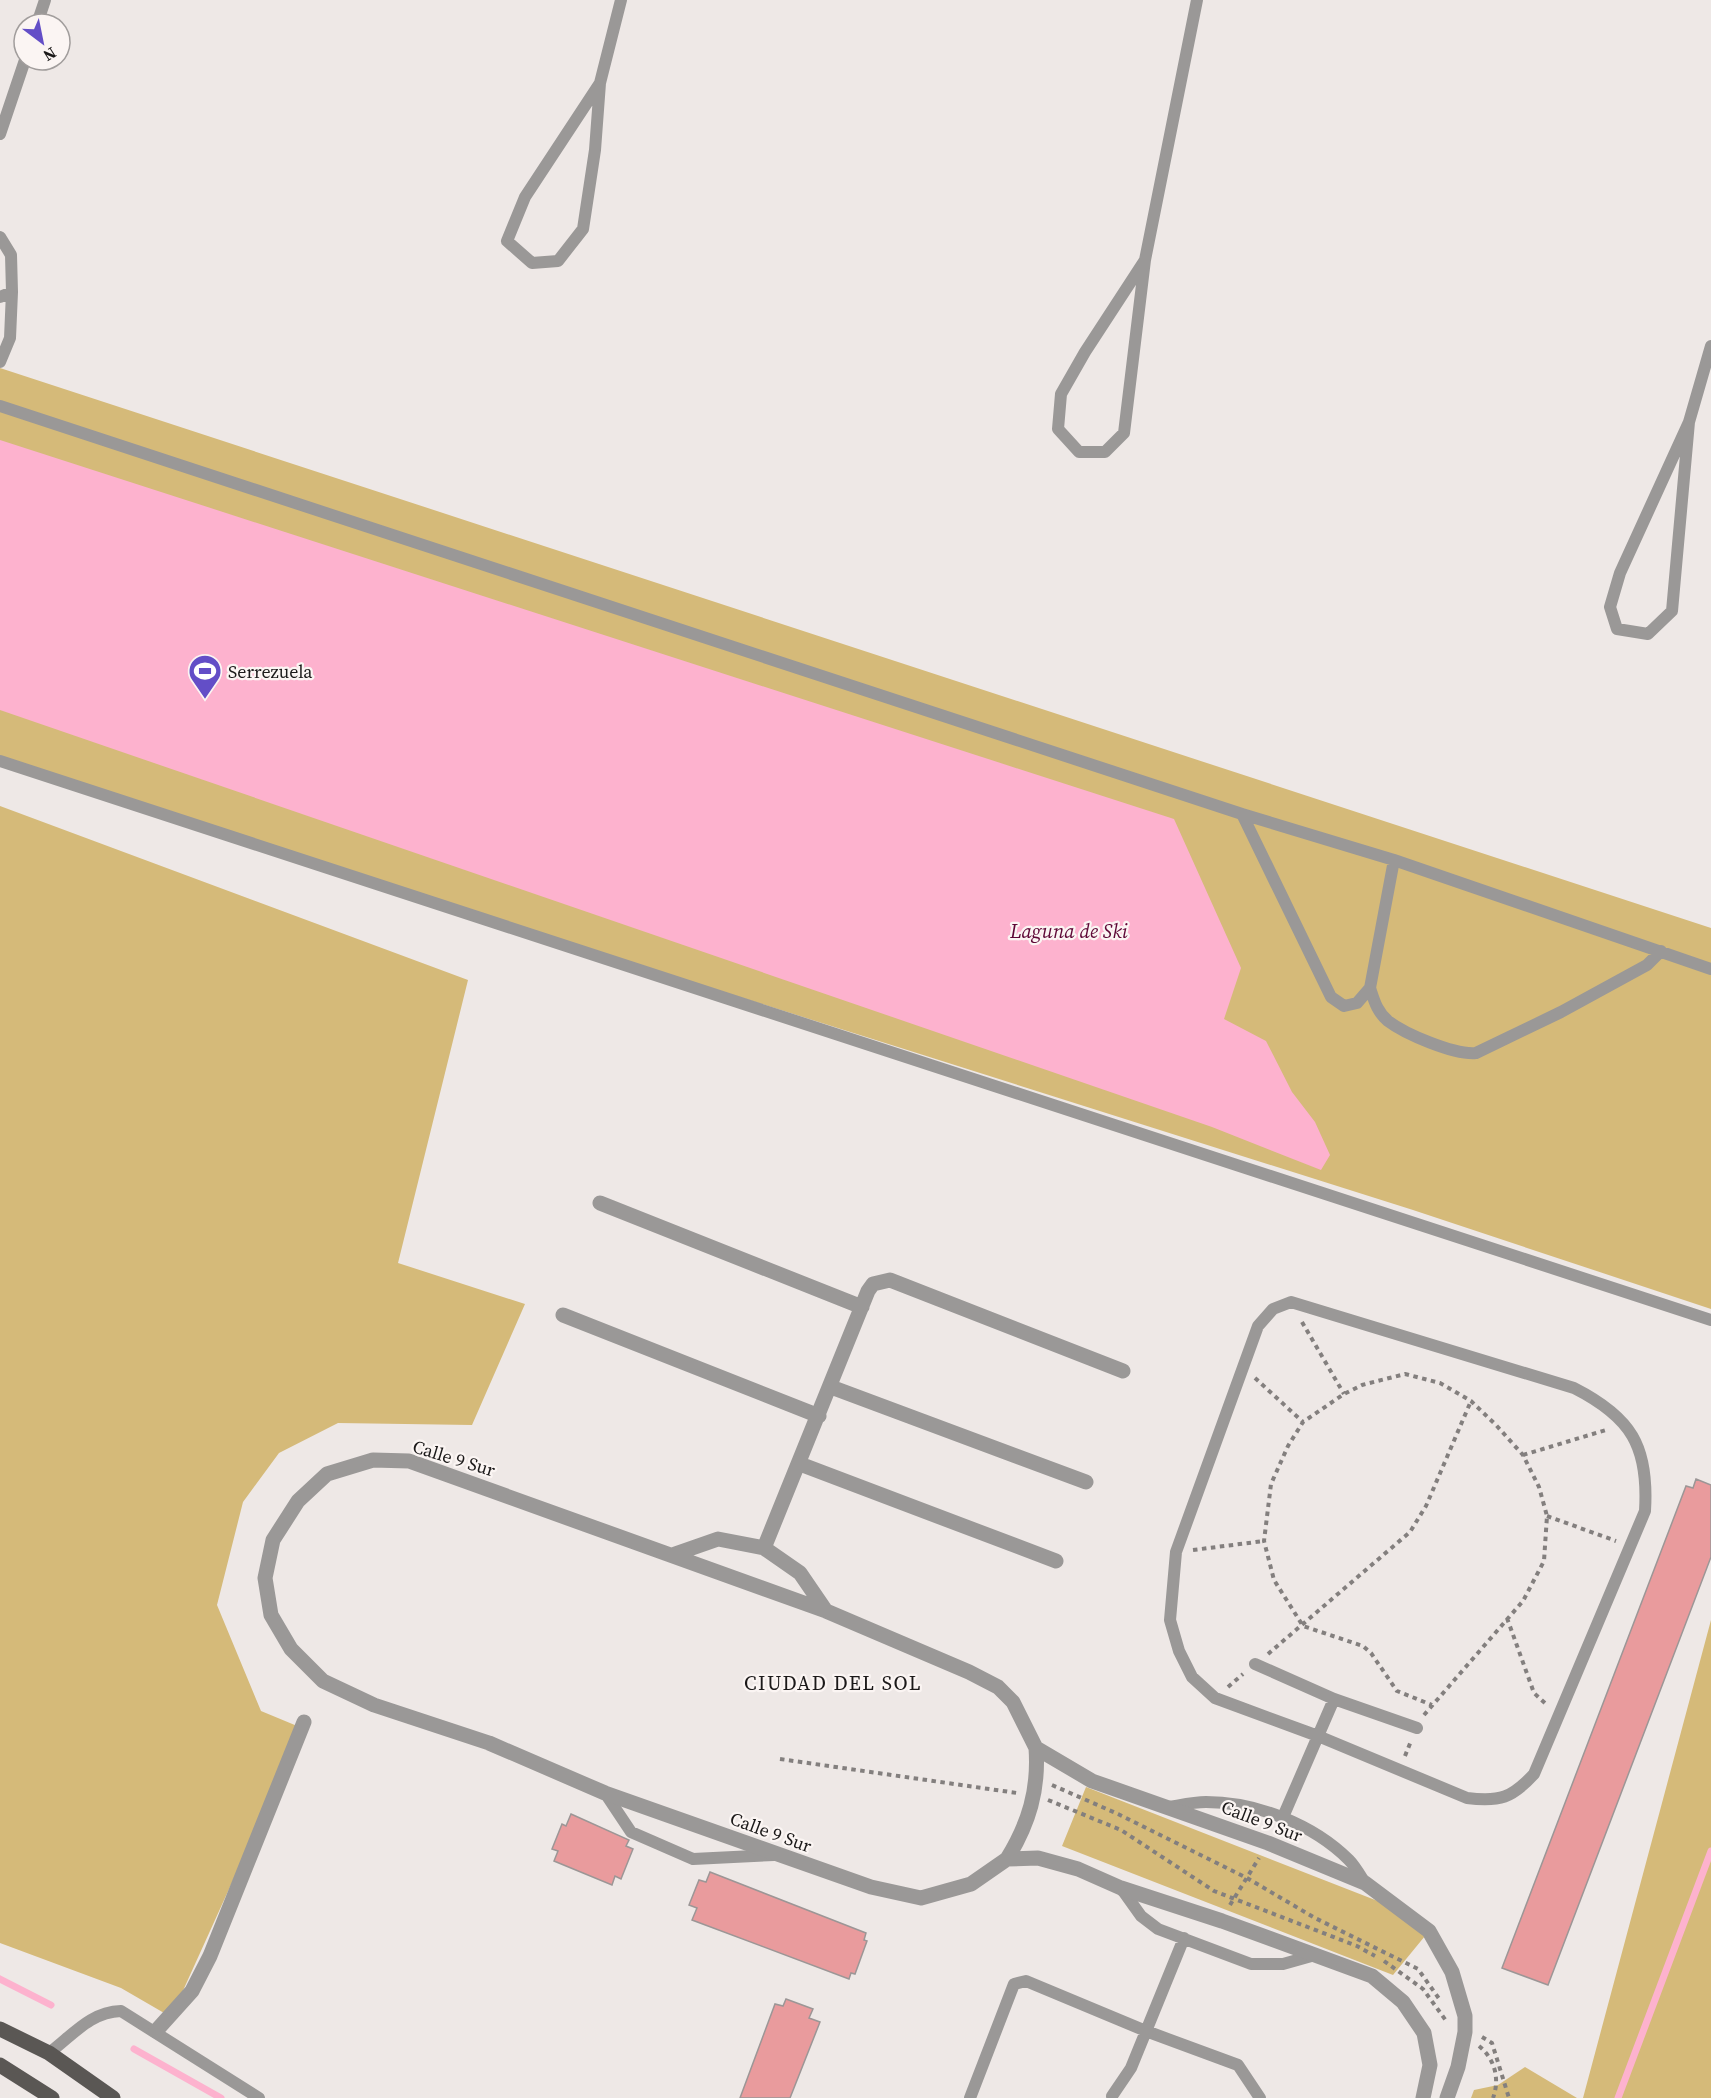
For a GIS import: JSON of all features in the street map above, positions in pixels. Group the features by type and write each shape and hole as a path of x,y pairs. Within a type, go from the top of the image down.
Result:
{"main road":[{"path":"0,2029 49,2054 113,2098"},
{"path":"0,2065 52,2098"}],"street":[{"path":"600,1203 862,1307"},
{"path":"764,1548 873,1284 890,1280 1123,1371"},
{"path":"563,1315 819,1416"},
{"path":"831,1387 1086,1482"},
{"name":"Calle 9 Sur","path":"1007,1859 971,1884 921,1898 871,1887 776,1855 605,1792 489,1743 374,1706 323,1681 291,1649 271,1615 265,1578 273,1540 298,1501 327,1474 373,1460 409,1461 675,1554 826,1611 969,1672 998,1687 1013,1702 1036,1748 1092,1781 1268,1843 1365,1883 1429,1931 1452,1972 1465,2016 1458,2067 1447,2098"},
{"path":"800,1464 1056,1561"},
{"path":"675,1554 718,1539 764,1548 800,1573 826,1611"},
{"path":"156,2031 192,1991 210,1956 304,1722"},
{"path":"1007,1859 1020,1838 1035,1795 1036,1748"},
{"path":"1007,1859 1038,1858 1078,1869 1121,1888 1222,1921 1372,1976 1403,2002 1424,2033 1430,2065 1424,2098"}],"lane":[{"path":"600,83 525,197 507,241 532,263 558,261 583,230 595,150 600,83 621,0"},
{"path":"1145,260 1084,352 1061,394 1058,429 1079,452 1105,452 1124,434 1145,260 1197,0"},
{"path":"0,134 21,72"},
{"path":"0,237 11,255 12,292 10,338 0,362"},
{"path":"0,297 12,292"},
{"path":"1689,422 1672,611 1648,634 1617,629 1610,607 1620,573 1689,422 1711,346"},
{"path":"0,406 1242,814 1394,860 1711,969"},
{"path":"0,761 1711,1320"},
{"path":"1242,814 1331,997 1344,1006 1357,1003 1370,988"},
{"path":"1394,860 1370,988 1376,1007 1387,1020 1457,1052 1476,1053 1561,1012 1647,965 1661,951"},
{"path":"1291,1302 1574,1388 1605,1404 1624,1424 1641,1452 1647,1480 1645,1511 1534,1774 1519,1791 1494,1801 1467,1798 1318,1736 1215,1698 1192,1677 1179,1650 1170,1620 1176,1552 1258,1326 1273,1309 1291,1302"},
{"path":"1255,1664 1334,1699 1417,1728"},
{"path":"1283,1817 1334,1699"},
{"path":"605,1792 631,1832 693,1859 776,1855"},
{"path":"1169,1807 1204,1802 1240,1804 1283,1817 1322,1839 1350,1860 1365,1883"},
{"path":"1121,1888 1141,1916 1158,1929 1251,1964 1283,1964 1314,1955"},
{"path":"1112,2096 1131,2068 1184,1938"},
{"path":"970,2098 1014,1984 1020,1981 1026,1981 1146,2031 1238,2064 1260,2098"},
{"path":"49,2054 91,2018 106,2012 121,2011 259,2098"}],"path":[{"path":"1291,1302 1344,1394"},
{"path":"1243,1367 1303,1422"},
{"path":"1405,1374 1440,1383 1471,1401 1523,1455 1539,1487 1547,1516 1544,1561 1523,1601 1432,1705 1397,1691 1371,1653 1363,1646 1303,1626 1274,1580 1264,1541 1271,1484 1288,1446 1303,1422 1344,1394 1362,1385 1405,1374"},
{"path":"1215,1698 1303,1626 1410,1532 1426,1506 1471,1401"},
{"path":"1523,1455 1624,1424"},
{"path":"1547,1516 1630,1546"},
{"path":"1176,1552 1264,1541"},
{"path":"1507,1618 1534,1693 1541,1702 1560,1712"},
{"path":"780,1760 1035,1795 1121,1830 1214,1891 1357,1946 1392,1965 1423,1989 1451,2029 1464,2034 1477,2034 1492,2043 1509,2098"},
{"path":"1037,1779 1118,1814 1247,1878 1315,1918 1418,1969 1452,2021 1488,2053 1497,2075 1498,2085 1493,2098"},
{"path":"1222,1921 1268,1843"}],"shaded area":[{"path":"0,368 1711,928 1711,1309 1413,1210 0,763"},
{"path":"0,806 468,980 398,1263 525,1304 472,1425 338,1423 279,1453 243,1502 217,1605 261,1711 302,1728 171,2017 121,1988 0,1943"},
{"path":"1711,1620 1711,2098 1583,2098"},
{"path":"1086,1787 1388,1905 1425,1936 1393,1975 1062,1846"},
{"path":"1525,2067 1577,2098 1471,2098 1474,2090 1498,2085"}],"water":[{"name":"Laguna de Ski","path":"0,440 1174,819 1241,968 1224,1019 1266,1041 1292,1092 1315,1122 1330,1155 1321,1170 1212,1127 0,710"}],"building":[{"path":"1696,1479 1711,1485 1711,1557 1548,1985 1502,1968 1686,1486 1693,1488"},
{"path":"571,1814 629,1840 626,1846 633,1849 621,1879 615,1876 612,1885 554,1861 558,1851 552,1849 562,1824 566,1826"},
{"path":"710,1872 866,1933 864,1940 867,1941 855,1974 851,1973 849,1979 692,1920 697,1908 689,1905 699,1880 706,1882"},
{"path":"786,1999 813,2009 809,2018 820,2022 790,2098 740,2098 775,2004 783,2006"}],"waterway":[{"path":"1618,2098 1711,1851"},
{"path":"0,1979 51,2005"},
{"path":"134,2049 221,2098"}],"place":[{"name":"Serrezuela","path":"205,700"}],"district":[{"name":"CIUDAD DEL SOL","path":"833,1683"}]}
